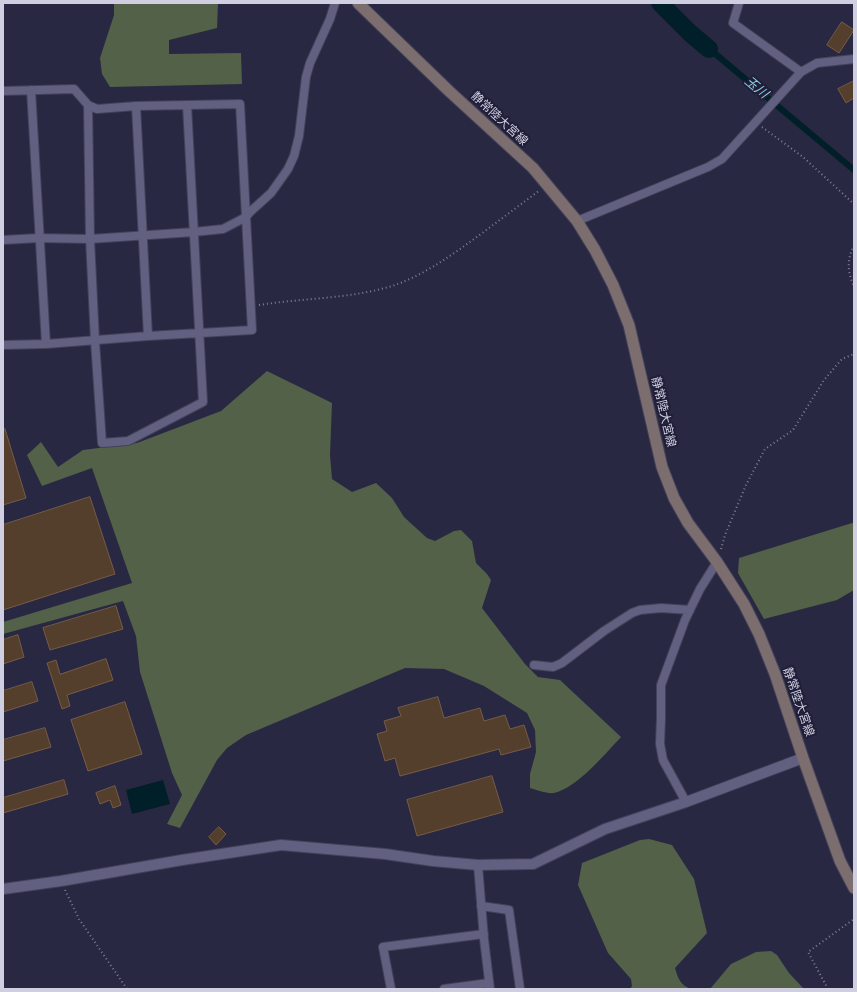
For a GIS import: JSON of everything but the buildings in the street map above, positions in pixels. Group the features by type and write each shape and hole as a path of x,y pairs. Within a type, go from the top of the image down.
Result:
{"main road":[{"name":"静常陸大宮線","path":"358,3 448,91 521,157 547,184 577,221 595,250 613,285 629,325 662,467 674,498 688,523 717,562 744,604 759,634 775,674 840,861 854,888"}],"street":[{"path":"3,240 39,238 90,239 194,232 223,229 246,217 271,193 288,169 294,156 299,136 306,77 310,63 330,19 335,3"},
{"path":"739,3 733,23 801,72"},
{"path":"577,221 708,167 722,159 801,72 818,63 854,60"},
{"path":"3,91 74,89 88,105 97,109 187,104 240,104 252,330 46,344 3,345"},
{"path":"31,90 46,344"},
{"path":"88,105 90,239 102,443 128,441 203,402 187,104"},
{"path":"136,106 148,336"},
{"path":"686,802 663,760 660,744 661,685 690,610 700,589 717,562"},
{"path":"534,665 553,667 562,663 604,631 632,613 640,610 661,608 690,610"},
{"path":"3,889 281,845 384,854 433,861 478,865 533,864 605,829 686,802 803,758"},
{"path":"444,989 490,986 478,865"},
{"path":"482,906 509,910 520,989"},
{"path":"391,989 383,947 484,934"}],"path":[{"path":"757,120 803,157 854,204"},
{"path":"250,306 286,301 345,296 392,286 426,272 547,184"},
{"path":"854,245 848,264 851,280 854,286"},
{"path":"717,562 725,535 746,485 765,449 792,430 824,380 842,359 854,354"},
{"path":"61,881 79,919 127,989"},
{"path":"828,989 808,952 854,920"}],"green space":[{"path":"114,3 218,3 217,28 169,40 169,54 241,53 242,84 110,87 102,74 100,58 114,15"},
{"path":"267,371 332,403 330,455 332,479 352,492 376,483 392,498 404,517 427,538 435,541 454,531 461,530 472,541 476,563 491,580 482,608 525,664 538,677 560,680 621,737 590,770 572,785 554,793 530,788 530,774 536,752 535,730 527,713 484,686 444,669 405,668 246,735 227,748 217,760 180,828 167,824 182,795 172,773 140,672 136,636 123,601 3,634 3,622 132,583 92,468 42,486 27,455 41,442 58,467 83,450 137,443 221,411"},
{"path":"852,523 854,524 854,590 837,600 764,619 738,573 739,558"},
{"path":"649,839 672,845 694,879 707,933 675,968 680,981 691,989 630,989 632,986 631,979 608,953 578,885 582,863 640,840"},
{"path":"771,951 777,955 789,973 804,989 710,989 731,964 756,952"}],"water":[{"path":"693,31 854,166 854,174 689,36"},
{"path":"163,780 170,804 132,814 126,790"}],"waterway":[{"name":"玉川","path":"660,3 690,33 709,49"}]}
